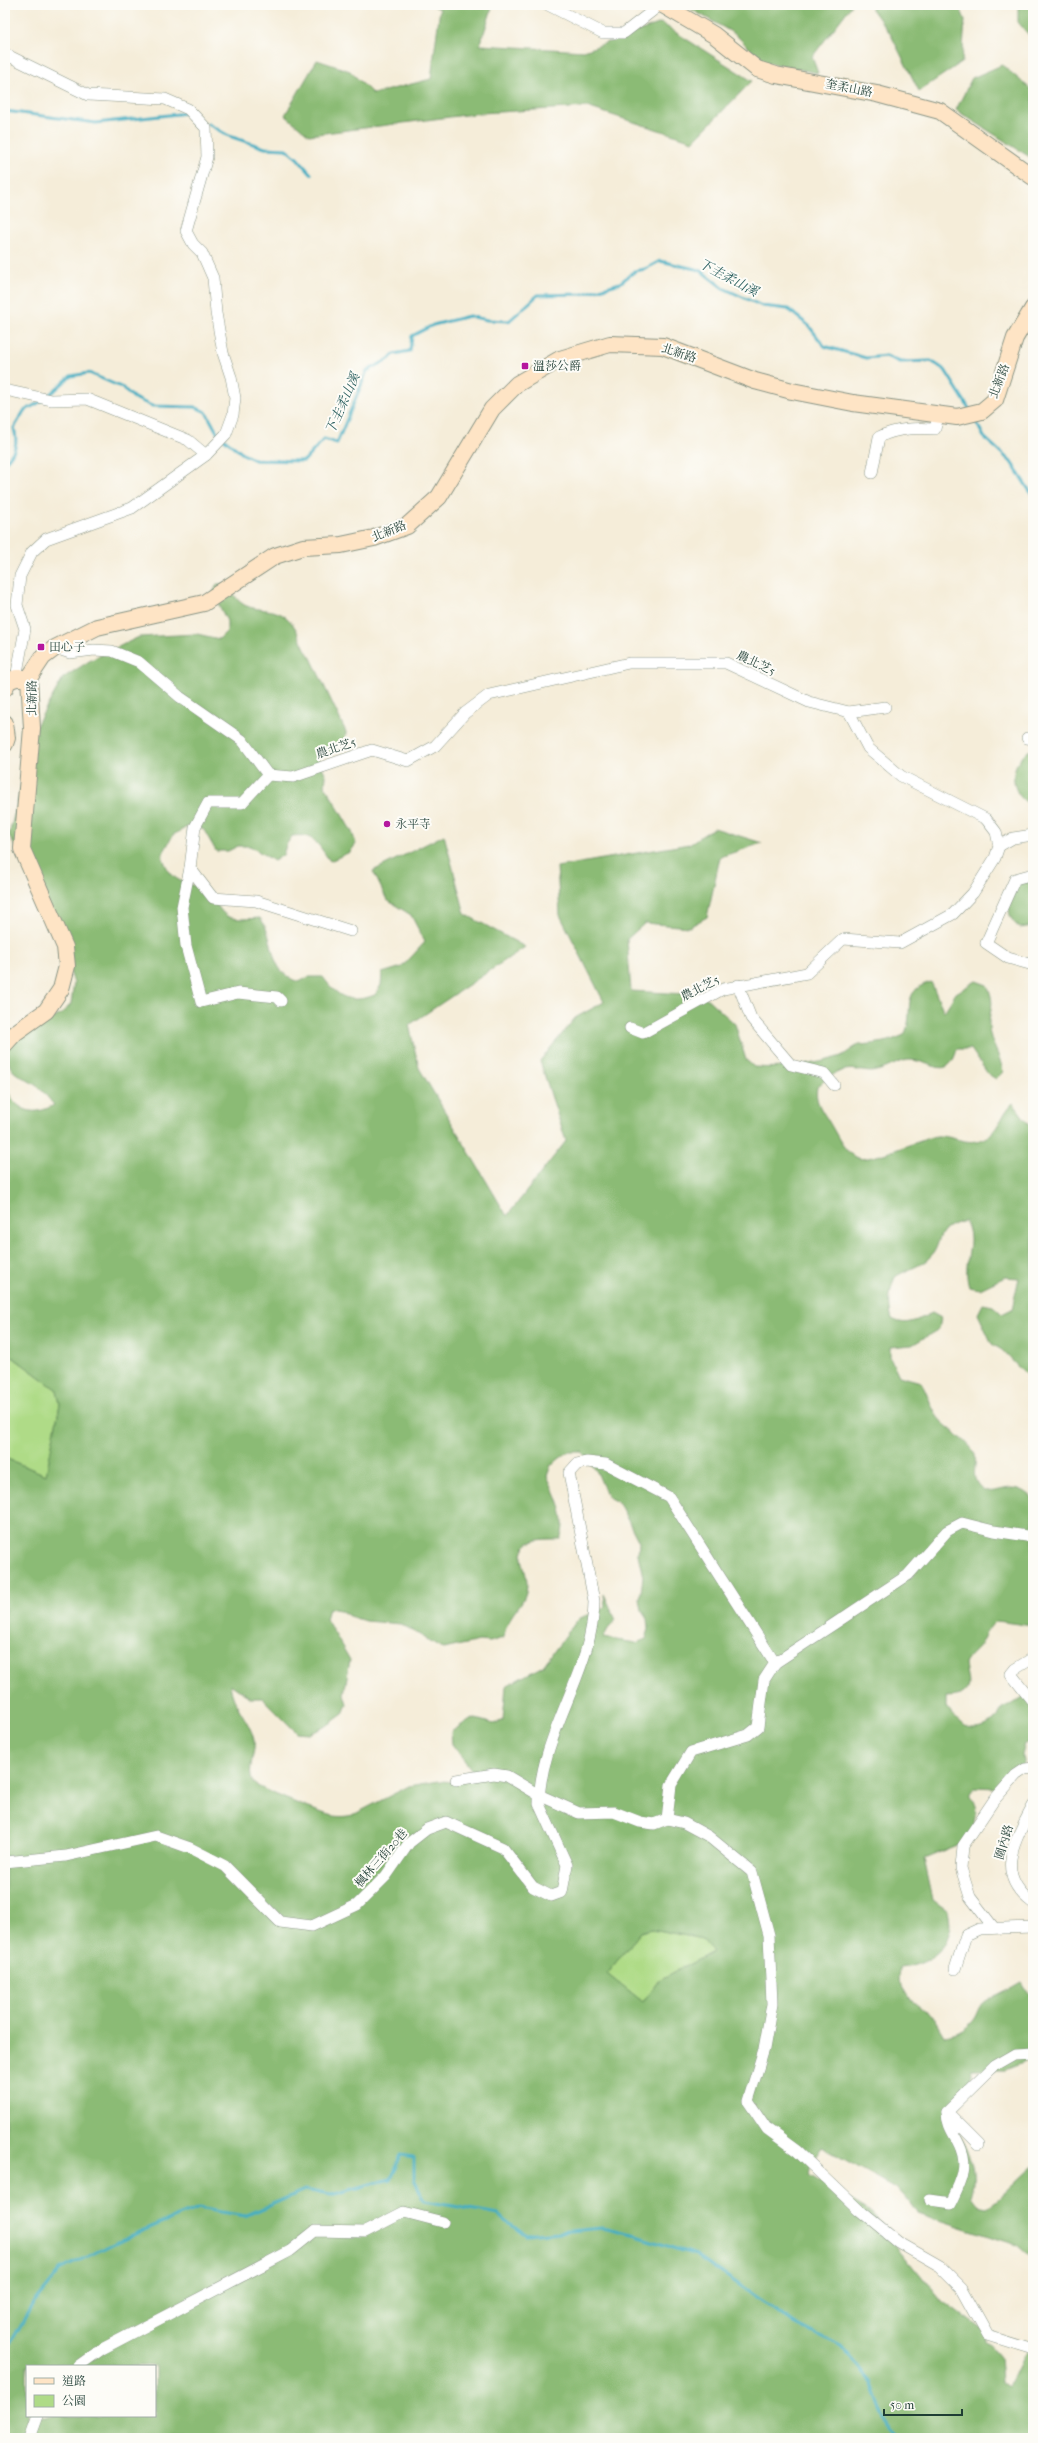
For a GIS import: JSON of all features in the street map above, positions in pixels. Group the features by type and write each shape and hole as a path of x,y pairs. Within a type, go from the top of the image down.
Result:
{"main road":[{"name":"奎柔山路","path":"661,5 714,35 757,69 776,75 877,94 940,111 1033,177"},
{"name":"北新路","path":"5,1044 15,1033 46,1011 61,989 67,966 65,947 22,849 32,728 17,681 55,648 97,627 204,603 275,556 303,547 341,545 374,538 407,526 439,497 492,409 517,384 560,359 610,344 663,346 755,381 792,390 938,416 957,417 982,411 995,400 1014,338 1033,308"},
{"path":"5,723 7,738 5,744"}],"street":[{"path":"548,5 603,33 624,33 661,5"},
{"path":"5,54 88,95 165,99 188,109 206,128 207,157 186,231 193,244 202,253 213,278 222,353 231,377 235,398 232,415 226,434 206,455 132,508 46,539 32,552 20,576 16,605 25,629 17,681"},
{"path":"5,390 51,400 87,399 188,440 206,455"},
{"path":"872,473 879,437 887,433 912,428 935,429 938,416"},
{"path":"55,648 70,653 94,650 112,651 139,662 180,697 242,740 268,775 242,803 208,803 195,827 190,868 182,907 186,946 201,1002 238,993 277,997 281,1001"},
{"name":"農北芝5","path":"268,775 293,777 372,750 408,761 435,746 465,713 489,695 629,663 726,663 809,702 849,712"},
{"path":"885,707 849,712 868,748 900,776 986,819 996,832 999,846 1013,838 1033,835"},
{"name":"農北芝5","path":"630,1028 643,1033 723,989 807,973 843,939 900,943 953,914 973,893 995,858 999,846"},
{"path":"190,868 213,898 256,901 351,930"},
{"path":"1033,874 1015,879 986,943 1008,958 1033,965"},
{"path":"738,985 751,1018 791,1065 824,1073 834,1085"},
{"path":"539,1795 547,1755 572,1690 594,1619 594,1601 569,1473 577,1464 587,1462 606,1464 670,1497 776,1663"},
{"path":"666,1819 671,1785 691,1752 748,1735 758,1727 764,1680 776,1663 908,1575 947,1531 962,1523 994,1531 1033,1537"},
{"path":"1033,1658 1015,1669 1011,1674 1033,1702"},
{"path":"994,1928 970,1897 961,1868 963,1846 994,1800 1016,1775 1025,1769 1033,1768"},
{"path":"456,1780 494,1774 507,1776 539,1795 579,1813 614,1812 640,1822 654,1824 666,1819 684,1823 708,1836 752,1872 769,1935 772,2004 764,2049 748,2101 767,2129 797,2150 858,2209 898,2242 940,2266 962,2288 988,2335 1033,2349"},
{"name":"楓林三街20巷","path":"5,1862 66,1856 156,1836 190,1848 225,1866 280,1922 312,1926 357,1906 386,1876 409,1843 427,1829 446,1822 503,1848 533,1887 551,1896 562,1892 567,1865 539,1804 539,1795"},
{"name":"圍內路","path":"1033,1806 1018,1835 1009,1865 1012,1879 1019,1893 1033,1903"},
{"path":"955,1969 966,1936 980,1929 1033,1927"},
{"path":"930,2200 951,2203 964,2176 962,2150 947,2123 947,2112 994,2066 1015,2054 1033,2053"},
{"path":"947,2112 979,2144"},
{"path":"79,2365 102,2349 290,2251 315,2231 365,2232 404,2212 443,2222"},
{"path":"30,2438 38,2417"}],"green space":[{"path":"432,5 493,5 480,45 584,51 661,23 752,81 693,141 587,107 481,113 309,135 285,115 317,60 350,71 373,94 431,79 440,9"},
{"path":"684,5 852,5 812,57 818,73 763,62 735,34"},
{"path":"869,5 959,5 965,20 962,62 919,91 891,35"},
{"path":"1018,5 1033,5 1033,40 1018,22"},
{"path":"1002,65 1033,91 1033,159 956,110 972,78"},
{"path":"217,584 227,584 236,598 245,605 282,614 291,622 297,632 346,732 345,743 339,752 327,751 316,755 326,775 325,786 352,832 356,844 350,852 330,861 319,845 311,838 306,836 292,836 286,845 283,855 274,861 250,846 238,846 228,851 216,851 204,830 194,823 173,835 162,855 165,864 173,876 178,880 206,889 226,916 238,919 260,918 269,936 277,963 281,971 289,977 299,982 309,977 323,977 339,994 352,999 358,999 375,995 381,985 382,973 402,967 425,942 411,915 387,900 373,871 444,835 465,914 525,947 409,1025 419,1068 507,1216 566,1141 540,1061 575,1018 604,1002 560,915 557,867 689,844 714,828 762,843 720,857 707,917 689,927 645,923 627,939 631,991 703,995 735,1024 746,1060 754,1067 787,1067 820,1062 841,1056 860,1045 878,1043 898,1038 904,1035 907,1027 911,997 921,986 931,982 944,1012 956,993 976,981 987,985 992,1003 989,1022 990,1034 1003,1072 996,1079 988,1074 971,1049 957,1049 949,1065 943,1068 908,1060 874,1072 852,1069 846,1070 836,1073 826,1079 817,1087 816,1093 820,1108 845,1149 853,1156 862,1159 877,1156 936,1136 944,1136 967,1141 985,1138 997,1127 1013,1103 1033,1130 1033,1376 1025,1374 1002,1350 992,1344 978,1314 983,1304 993,1306 1002,1314 1012,1309 1019,1278 1005,1277 980,1289 969,1287 967,1269 970,1237 969,1229 965,1221 954,1224 943,1232 936,1248 928,1259 895,1277 890,1293 892,1319 902,1322 912,1322 932,1313 941,1318 939,1329 912,1345 890,1347 890,1357 899,1376 921,1382 938,1418 970,1446 975,1455 975,1479 980,1487 986,1491 1010,1488 1017,1489 1025,1491 1033,1498 1033,1626 996,1621 988,1629 979,1647 965,1663 968,1682 966,1691 956,1696 946,1697 946,1707 963,1725 974,1728 981,1727 997,1719 1002,1708 1030,1695 1033,1699 1033,1741 1025,1744 1022,1755 1024,1765 998,1788 974,1787 970,1796 975,1807 976,1818 967,1841 924,1859 933,1900 948,1911 950,1924 949,1935 945,1944 932,1958 912,1966 900,1968 899,1980 911,2000 935,2019 945,2036 954,2034 967,2027 976,2017 982,2004 990,1998 1022,1982 1033,2000 1033,2059 1005,2070 972,2070 967,2091 952,2121 967,2149 973,2166 974,2185 971,2197 977,2205 987,2207 996,2201 1033,2166 1033,2259 1017,2245 918,2213 896,2188 822,2147 811,2163 809,2175 869,2211 939,2298 985,2332 986,2341 1000,2357 1002,2381 1009,2386 1023,2356 1033,2346 1033,2438 5,2438 5,1458 46,1475 60,1404 57,1390 7,1353 5,1354 5,1088 19,1106 28,1111 44,1110 54,1105 37,1086 12,1070 8,1060 8,1043 63,1013 71,1004 74,983 38,878 19,854 9,835 37,724 63,678 91,660 139,637 197,634 219,639 227,631 227,621 213,593","holes":["568,1452 582,1452 597,1472 608,1497 619,1503 639,1542 638,1554 643,1577 640,1599 642,1610 648,1619 649,1629 646,1639 636,1643 603,1638 608,1629 616,1620 604,1594 605,1607 578,1619 543,1666 506,1686 503,1720 494,1724 472,1718 451,1732 452,1744 474,1773 459,1782 438,1781 409,1786 353,1815 347,1816 329,1815 314,1810 276,1795 253,1783 250,1773 254,1751 254,1740 249,1726 237,1706 231,1692 230,1684 251,1698 262,1698 297,1733 309,1734 325,1727 343,1714 347,1704 344,1694 350,1660 326,1619 329,1608 340,1610 349,1616 365,1621 401,1624 444,1649 479,1641 490,1642 503,1638 508,1623 523,1600 526,1592 527,1578 522,1559 522,1552 529,1543 548,1539 560,1539 563,1523 562,1515 547,1476 551,1465","652,1929 702,1939 713,1952 659,1980 643,2002 607,1973 641,1932"]},
{"path":"1033,749 1033,805 1025,801 1019,794 1015,786 1014,777 1015,769 1019,760"},
{"path":"1018,882 1029,882 1033,885 1033,926 1020,928 1014,923 1009,912 1010,901"},
{"path":"7,1353 57,1390 60,1404 46,1475 5,1458"},
{"path":"652,1929 703,1939 713,1952 659,1980 643,2002 607,1973 641,1932"}],"waterway":[{"path":"5,111 96,123 187,113"},
{"path":"208,124 229,136 265,148 286,149 297,158 311,174"},
{"name":"下圭柔山溪","path":"48,396 71,376 89,373 123,388 134,398 152,406 195,407 206,412 218,434 243,454 255,460 304,461 324,439 337,443 367,371 389,359 394,354 410,351 412,336 433,325 469,316 487,320 509,321 538,295 583,294 620,283 635,271 645,269 660,261 700,270 723,288 762,306 788,309 809,326 824,346 866,358 886,356 900,362 931,361 945,370 970,410"},
{"name":"下圭柔山溪","path":"5,462 14,450 16,442 14,428 24,411 42,401"},
{"name":"下圭柔山溪","path":"974,418 984,437 1011,462 1033,496"},
{"path":"5,2353 31,2307 62,2269 127,2237 198,2208 245,2216 305,2190 331,2195 390,2179 401,2155 414,2157 414,2179 425,2201 498,2214 526,2235 602,2228 636,2236 696,2255 796,2324 840,2346 871,2382 889,2430 897,2438"}],"place":[{"name":"溫莎公爵","path":"525,366"},
{"name":"田心子","path":"41,647"},
{"name":"永平寺","path":"387,824"}]}
